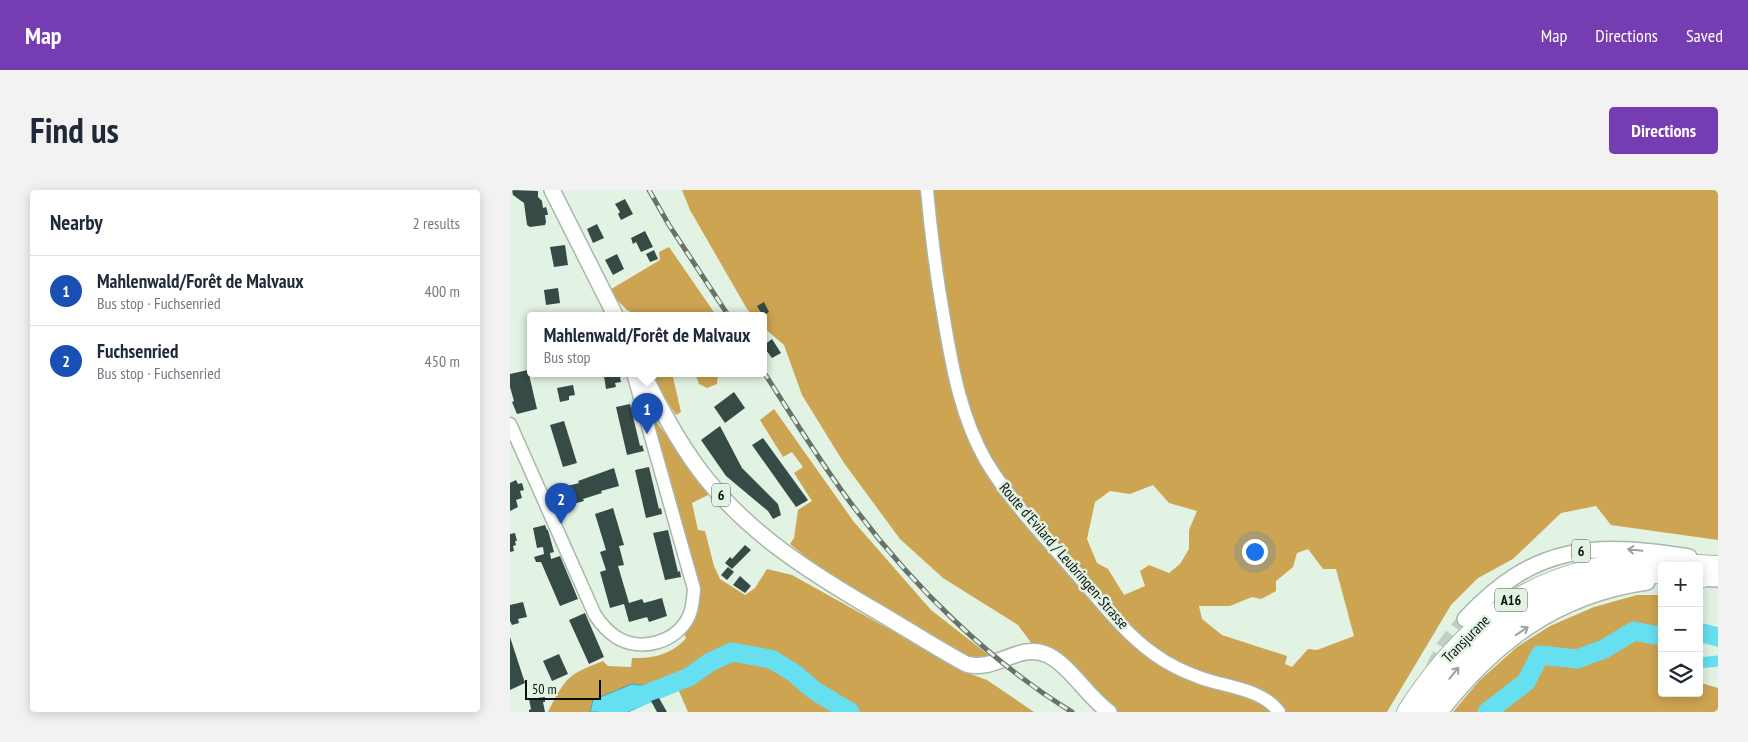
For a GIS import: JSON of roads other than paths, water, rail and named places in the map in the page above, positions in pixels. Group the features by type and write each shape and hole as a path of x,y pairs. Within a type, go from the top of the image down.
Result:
{"highway":[{"name":"Transjurane","path":"1406,712 1452,651 1474,628 1492,613 1540,586 1584,570 1622,562 1718,565"},
{"name":"Transjurane","path":"1425,712 1476,648 1524,613 1566,592 1594,583 1632,576 1658,574"}],"main road":[{"path":"552,190 613,312"},
{"name":"6","path":"645,377 673,430 699,469 729,504 769,542 807,570 966,664 986,665 1028,652 1047,654 1058,662 1100,705 1110,712"},
{"name":"6","path":"1465,619 1495,590 1516,575 1540,563 1578,552 1606,548 1626,549 1718,561"},
{"path":"1440,712 1469,677 1494,652 1543,617 1602,592 1658,581"}],"street":[{"name":"Route d'Evilard / Leubringen-Strasse","path":"927,190 939,289 955,383 966,417 985,460 1009,495 1122,624 1150,651 1165,662 1187,673 1261,698 1274,705 1279,712"},
{"path":"510,424 600,622 617,638 626,642 642,645 660,642 676,633 685,622 692,608 694,589 634,377"}],"water":[{"path":"632,684 678,689 628,712 590,712 593,700"}],"waterway":[{"path":"1487,712 1526,682 1540,655 1577,659 1604,649 1634,631 1658,635"},
{"path":"1703,633 1718,637"},
{"path":"1714,636 1718,641"},
{"path":"608,712 616,706 689,677 710,662 732,652 771,659 794,673 815,691 850,712"},
{"path":"1703,663 1718,661"}],"tunnel":[{"path":"1433,668 1444,646 1465,619"}],"railway":[{"path":"649,190 669,225 726,312"},
{"path":"767,377 843,493 879,539 928,595 1012,670 1072,712"}],"place":[{"name":"Mahlenwald/Forêt de Malvaux","path":"647,434"},
{"name":"Fuchsenried","path":"561,524"}]}
